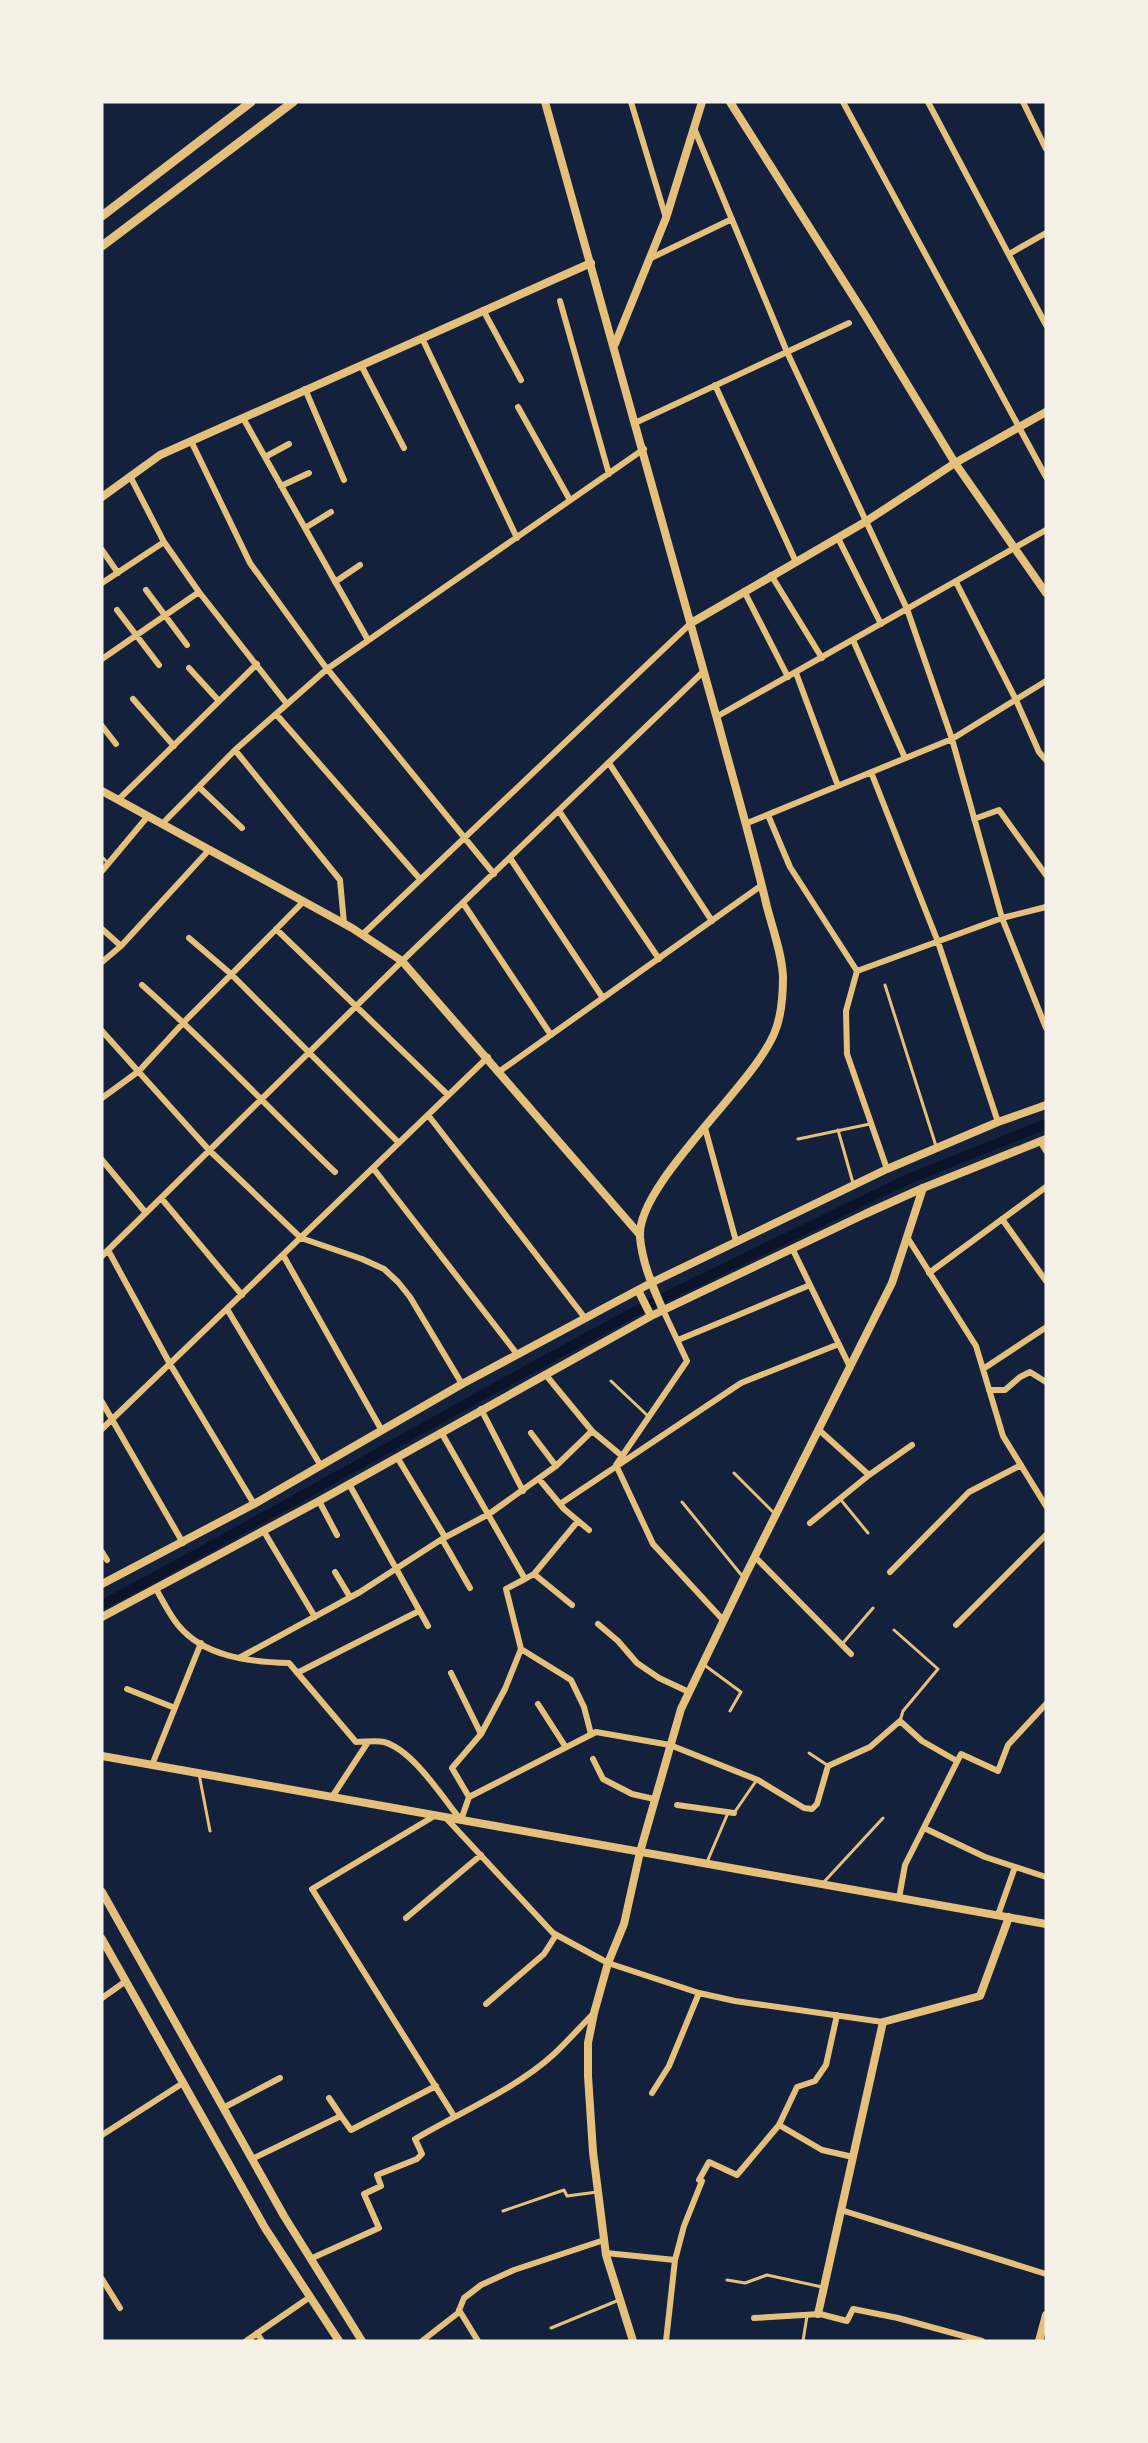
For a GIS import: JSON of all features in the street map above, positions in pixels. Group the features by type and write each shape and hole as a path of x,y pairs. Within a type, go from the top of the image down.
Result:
{"main road":[{"path":"102,216 251,102"},
{"path":"102,246 293,102"},
{"path":"545,102 637,422 762,885 783,972 783,1001 775,1033 762,1057 665,1178 649,1202 642,1218 640,1235 651,1283 663,1311"},
{"path":"102,1584 183,1543 462,1384 651,1283 887,1169 998,1122 1046,1105"},
{"path":"102,1617 319,1501 651,1316 923,1188 1043,1140"},
{"path":"638,1290 651,1316"},
{"path":"102,1892 252,2159 310,2259 362,2341"},
{"path":"102,1939 265,2228 339,2341"}],"street":[{"path":"631,102 666,218"},
{"path":"615,344 666,218 702,102"},
{"path":"730,102 866,315 955,463 1046,593"},
{"path":"843,102 1046,477"},
{"path":"928,102 1046,325"},
{"path":"1023,102 1046,149"},
{"path":"693,126 787,352 907,609 952,739 1002,918 1046,1028"},
{"path":"649,259 732,219"},
{"path":"1009,254 1046,233"},
{"path":"102,497 160,455 591,263"},
{"path":"560,301 609,474"},
{"path":"483,310 521,380"},
{"path":"637,422 849,323"},
{"path":"422,338 517,538"},
{"path":"361,365 404,448"},
{"path":"716,385 796,562"},
{"path":"305,389 344,480"},
{"path":"518,407 570,500"},
{"path":"362,935 691,623 865,522 955,463 1046,412"},
{"path":"243,418 368,640"},
{"path":"190,441 250,563 327,669 494,874"},
{"path":"265,457 289,444"},
{"path":"162,824 235,750 327,669 644,449"},
{"path":"281,486 309,473"},
{"path":"131,478 164,542 199,592 287,704"},
{"path":"305,528 331,512"},
{"path":"717,717 1046,530"},
{"path":"838,538 881,624"},
{"path":"102,582 164,542"},
{"path":"102,550 118,573"},
{"path":"335,582 360,565"},
{"path":"771,575 822,658"},
{"path":"956,582 1016,700 1039,752 1046,760"},
{"path":"146,590 187,645"},
{"path":"744,591 788,677"},
{"path":"102,658 199,592"},
{"path":"117,610 159,665"},
{"path":"853,640 904,758"},
{"path":"118,800 257,664"},
{"path":"189,668 219,701"},
{"path":"102,1256 402,961 704,670"},
{"path":"796,673 838,786"},
{"path":"745,824 952,739 1046,681"},
{"path":"133,699 174,746"},
{"path":"276,714 420,879"},
{"path":"102,726 116,744"},
{"path":"235,750 340,880 344,923"},
{"path":"609,764 712,921"},
{"path":"871,772 938,942 998,1122"},
{"path":"199,787 242,828"},
{"path":"102,791 344,923 402,961 488,1057 640,1235"},
{"path":"974,819 999,810 1046,874"},
{"path":"560,811 659,959"},
{"path":"768,815 790,867 857,971 846,1011 847,1054 887,1169"},
{"path":"102,871 148,816"},
{"path":"102,962 121,946 209,850"},
{"path":"510,858 603,998"},
{"path":"500,1071 762,885"},
{"path":"102,1098 139,1071 184,1022 303,902"},
{"path":"463,903 551,1035"},
{"path":"857,971 1002,918 1046,907"},
{"path":"102,929 121,946"},
{"path":"276,929 448,1095"},
{"path":"189,938 231,974 399,1143"},
{"path":"142,985 184,1022 260,1101 335,1172"},
{"path":"102,1031 209,1150 301,1238 337,1249 384,1269 410,1297 462,1384"},
{"path":"102,1429 488,1057"},
{"path":"428,1115 585,1318"},
{"path":"705,1128 736,1241"},
{"path":"1043,1140 1046,1151"},
{"path":"102,1160 146,1213"},
{"path":"373,1168 517,1354"},
{"path":"929,1273 1046,1187"},
{"path":"633,2341 606,2253 593,2152 588,2043 594,2013 608,1963 624,1924 654,1799 689,1692 892,1283 923,1188"},
{"path":"161,1198 242,1295"},
{"path":"1002,1219 1046,1281"},
{"path":"908,1237 976,1346 1003,1436 1046,1506"},
{"path":"792,1248 849,1367"},
{"path":"108,1250 170,1364 254,1504"},
{"path":"283,1255 381,1429"},
{"path":"678,1340 810,1285"},
{"path":"227,1309 321,1466"},
{"path":"616,1465 687,1361 663,1311"},
{"path":"983,1369 1046,1328"},
{"path":"560,1503 741,1383 839,1344"},
{"path":"989,1390 1005,1390 1030,1372 1046,1382"},
{"path":"544,1374 592,1431 622,1456"},
{"path":"102,1402 183,1543"},
{"path":"481,1409 523,1491"},
{"path":"819,1430 869,1475"},
{"path":"240,1658 350,1597 443,1538 489,1514 556,1466 592,1431"},
{"path":"441,1432 525,1579"},
{"path":"531,1433 556,1466"},
{"path":"810,1523 869,1475 912,1445"},
{"path":"397,1457 470,1588"},
{"path":"616,1465 653,1544 724,1621"},
{"path":"891,1572 969,1492 1021,1465"},
{"path":"539,1479 560,1503 589,1530"},
{"path":"349,1484 428,1626"},
{"path":"319,1501 337,1535"},
{"path":"470,1797 452,1768 481,1734 505,1689 521,1649 506,1589 534,1574 578,1521"},
{"path":"263,1530 315,1617"},
{"path":"956,1624 1046,1535"},
{"path":"102,1552 107,1560"},
{"path":"755,1557 851,1654"},
{"path":"335,1572 350,1597"},
{"path":"534,1574 572,1605"},
{"path":"156,1589 179,1626 210,1649 255,1662 289,1664 356,1742 382,1741 394,1745 416,1764 461,1820"},
{"path":"297,1673 419,1611"},
{"path":"598,1624 618,1641 637,1663 659,1678 689,1692"},
{"path":"152,1765 201,1643"},
{"path":"521,1649 571,1680 584,1707 591,1734"},
{"path":"451,1673 481,1734"},
{"path":"127,1689 175,1708"},
{"path":"538,1704 565,1746"},
{"path":"899,1898 905,1865 961,1754 998,1772 1008,1745 1046,1704"},
{"path":"461,1820 470,1797 596,1732 670,1745 757,1780 804,1808 812,1809 817,1804 828,1766 870,1747 900,1720 922,1741 957,1761"},
{"path":"332,1797 368,1742"},
{"path":"102,1756 1046,1924"},
{"path":"593,1759 603,1779 632,1794 654,1799"},
{"path":"677,1805 731,1813"},
{"path":"436,1815 312,1889 454,2116"},
{"path":"446,1817 556,1935 608,1963 699,1993 735,2001 883,2022 980,1996 1009,1917"},
{"path":"924,1828 985,1857 1046,1877"},
{"path":"406,1918 481,1855"},
{"path":"998,1916 1016,1867"},
{"path":"486,2004 544,1954 556,1935"},
{"path":"102,1998 126,1981"},
{"path":"652,2093 669,2067 699,1993"},
{"path":"310,2259 379,2228 364,2194 381,2186 377,2175 417,2159 422,2154 415,2139 510,2085 553,2055 594,2013"},
{"path":"666,2341 675,2260 684,2226 702,2181 699,2180 709,2162 737,2175 779,2125 796,2087 815,2081 826,2065 837,2015"},
{"path":"818,2314 883,2022"},
{"path":"223,2108 280,2078"},
{"path":"102,2135 183,2083"},
{"path":"329,2098 351,2130 436,2086"},
{"path":"252,2159 341,2116"},
{"path":"779,2125 822,2150 853,2157"},
{"path":"841,2210 1046,2274"},
{"path":"422,2341 459,2310 464,2298 481,2285 514,2270 604,2240"},
{"path":"606,2253 675,2260"},
{"path":"102,2279 120,2308"},
{"path":"246,2341 310,2297"},
{"path":"754,2318 818,2314 847,2321 853,2309 898,2318 982,2341"},
{"path":"459,2310 478,2341"},
{"path":"1039,2341 1046,2315"},
{"path":"257,2333 262,2341"}],"lane":[{"path":"102,857 108,863"},
{"path":"885,985 937,1147"},
{"path":"798,1139 870,1124"},
{"path":"838,1130 854,1185"},
{"path":"611,1381 648,1417"},
{"path":"734,1473 776,1515"},
{"path":"840,1499 868,1533"},
{"path":"682,1502 744,1578"},
{"path":"842,1645 873,1608"},
{"path":"894,1630 938,1669 903,1711 900,1720"},
{"path":"703,1664 741,1692 730,1711"},
{"path":"809,1754 828,1766"},
{"path":"199,1773 210,1831"},
{"path":"707,1864 731,1813 757,1780"},
{"path":"822,1884 883,1818"},
{"path":"503,2211 564,2190 567,2196 599,2192"},
{"path":"727,2280 745,2283 767,2275 824,2287"},
{"path":"551,2328 619,2300"},
{"path":"803,2341 807,2316"}],"waterway":[{"path":"663,1298 906,1180 1046,1124"},
{"path":"102,1605 642,1308"}]}
